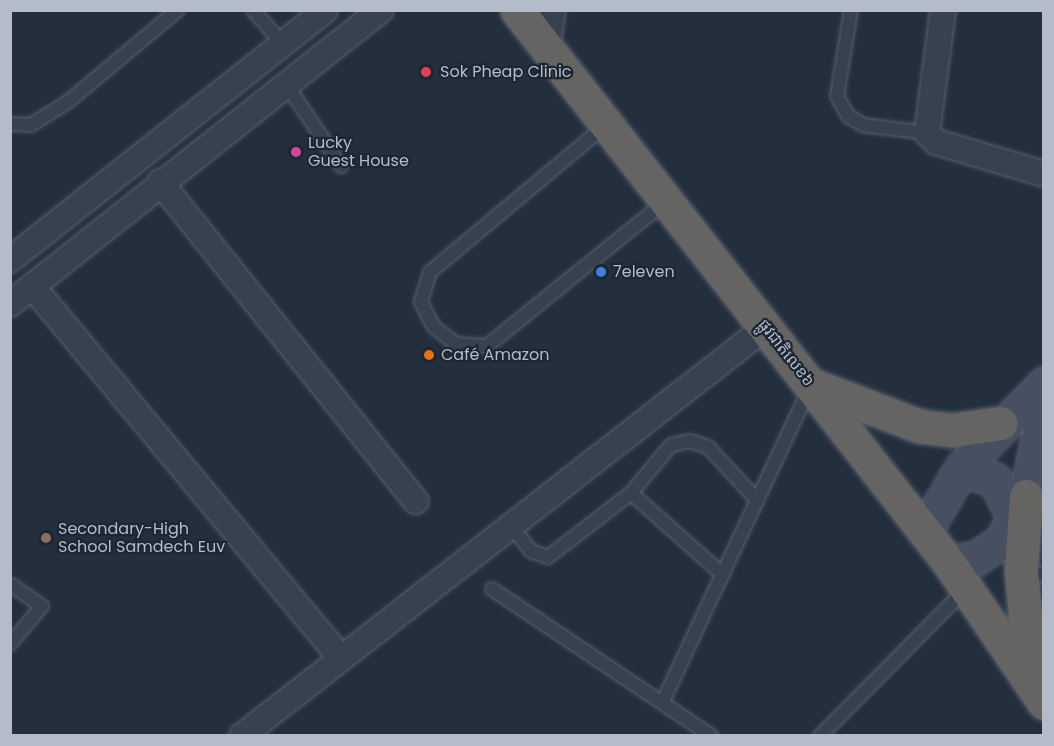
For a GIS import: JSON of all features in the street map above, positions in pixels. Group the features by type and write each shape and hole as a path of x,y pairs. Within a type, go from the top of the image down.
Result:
{"highway":[{"name":"ផ្លូវជាតិលេខ៦","path":"517,10 812,385 958,575 1038,693"},
{"path":"812,385 919,426 952,430 1001,423"},
{"path":"1030,487 1038,693"}],"main road":[{"path":"924,532 961,469 1001,423 1044,384"},
{"path":"958,575 976,558 1001,542 1030,487 1044,412"},
{"path":"961,469 995,480 1030,487"}],"street":[{"path":"10,260 325,10"},
{"path":"10,304 160,182 381,10"},
{"path":"547,48 553,10"},
{"path":"943,10 927,133 936,142 1044,174"},
{"path":"160,182 416,501"},
{"path":"32,286 341,658"},
{"path":"243,735 509,523 766,327"}],"lane":[{"path":"10,123 31,125 69,101 178,10"},
{"path":"253,10 283,44"},
{"path":"851,10 837,96 848,116 863,125 927,133"},
{"path":"286,84 341,166"},
{"path":"607,124 430,272 421,302 434,327 456,344 487,346 666,200"},
{"path":"664,699 812,385"},
{"path":"509,523 531,551 548,557 631,493 671,445 690,441 708,447 757,500"},
{"path":"631,493 723,575"},
{"path":"820,735 958,575"},
{"path":"10,584 42,606 10,644"},
{"path":"492,589 541,627 664,699 712,735"}],"place":[{"name":"Sok Pheap Clinic","path":"426,72"},
{"name":"Lucky Guest House","path":"296,152"},
{"name":"7eleven","path":"601,272"},
{"name":"Café Amazon","path":"429,355"},
{"name":"Secondary-High School Samdech Euv","path":"46,538"}]}
